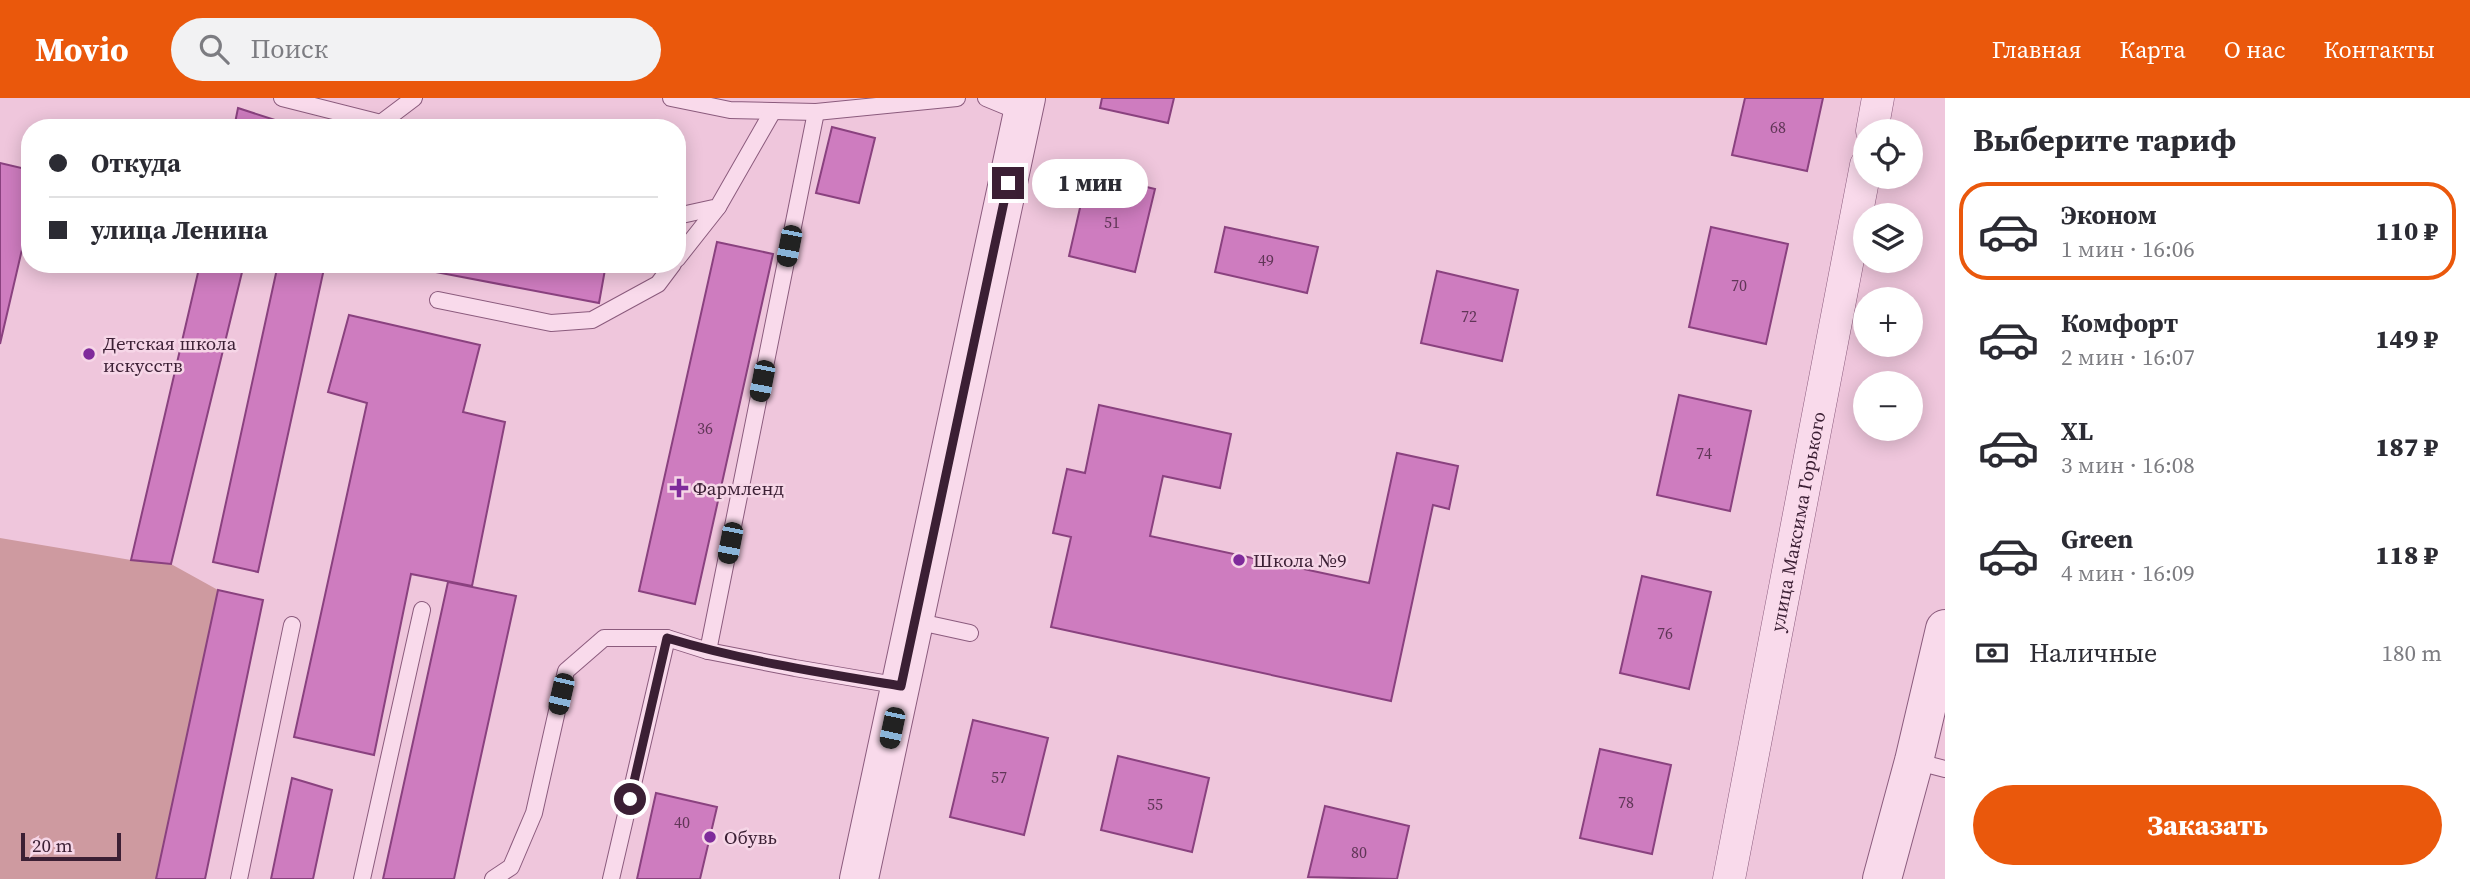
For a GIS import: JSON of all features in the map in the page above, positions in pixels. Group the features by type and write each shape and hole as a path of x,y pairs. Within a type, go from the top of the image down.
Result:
{"street":[{"path":"1874,119 1878,98"},
{"path":"859,879 1025,105"},
{"name":"улица Максима Горького","path":"1729,879 1861,189"},
{"path":"1882,879 1929,765 1945,629"}],"lane":[{"path":"282,98 365,119"},
{"path":"386,119 414,98"},
{"path":"671,98 773,111 816,112 957,98"},
{"path":"986,98 1025,105"},
{"path":"686,248 718,207 773,111"},
{"path":"708,650 816,112"},
{"path":"686,214 718,207"},
{"path":"438,300 551,323 592,320 658,284 666,273"},
{"path":"362,879 422,610"},
{"path":"915,621 971,633"},
{"path":"239,879 292,625"},
{"path":"493,879 511,867 534,813 566,671 604,638 667,638 708,650 795,668 901,686"},
{"path":"611,879 667,638"}],"shaded area":[{"path":"0,538 171,564 218,590 156,879 0,879"}],"building":[{"path":"1102,98 1174,98 1168,123 1100,108"},
{"path":"1745,98 1823,98 1807,171 1732,155"},
{"path":"238,108 272,119 236,119"},
{"path":"832,127 875,138 859,203 816,193"},
{"path":"0,163 21,168 21,254 0,344"},
{"path":"1088,173 1155,189 1135,272 1069,256"},
{"path":"1225,227 1318,247 1307,293 1215,272"},
{"path":"1711,227 1788,244 1766,344 1689,327"},
{"path":"717,242 773,254 695,604 639,591"},
{"path":"1437,271 1518,290 1502,361 1421,343"},
{"path":"198,273 242,273 171,564 131,560"},
{"path":"276,273 323,273 258,572 213,562"},
{"path":"441,273 604,273 599,303"},
{"path":"349,315 480,345 463,412 505,422 472,586 411,574 374,755 294,737 367,403 328,392"},
{"path":"1679,395 1751,411 1730,511 1657,495"},
{"path":"1099,405 1231,434 1220,488 1163,476 1150,536 1369,583 1397,453 1458,466 1449,509 1433,505 1391,701 1051,627 1071,537 1053,533 1067,469 1085,473"},
{"path":"1642,576 1711,592 1689,689 1620,673"},
{"path":"448,582 516,596 454,879 383,879"},
{"path":"218,590 263,600 205,879 156,879"},
{"path":"973,720 1048,738 1024,835 950,817"},
{"path":"1600,749 1671,765 1652,854 1580,838"},
{"path":"1118,756 1209,778 1192,852 1101,830"},
{"path":"292,778 332,790 313,879 271,879"},
{"path":"656,793 717,807 700,879 637,879"},
{"path":"1325,806 1409,826 1397,879 1308,877"}],"place":[{"name":"Детская школа искусств","path":"89,354"},
{"name":"Фармленд","path":"679,488"},
{"name":"Школа №9","path":"1239,560"},
{"name":"Обувь","path":"710,837"}],"route":[{"path":"630,799 667,638 708,650 795,668 901,686 1008,183"}]}
